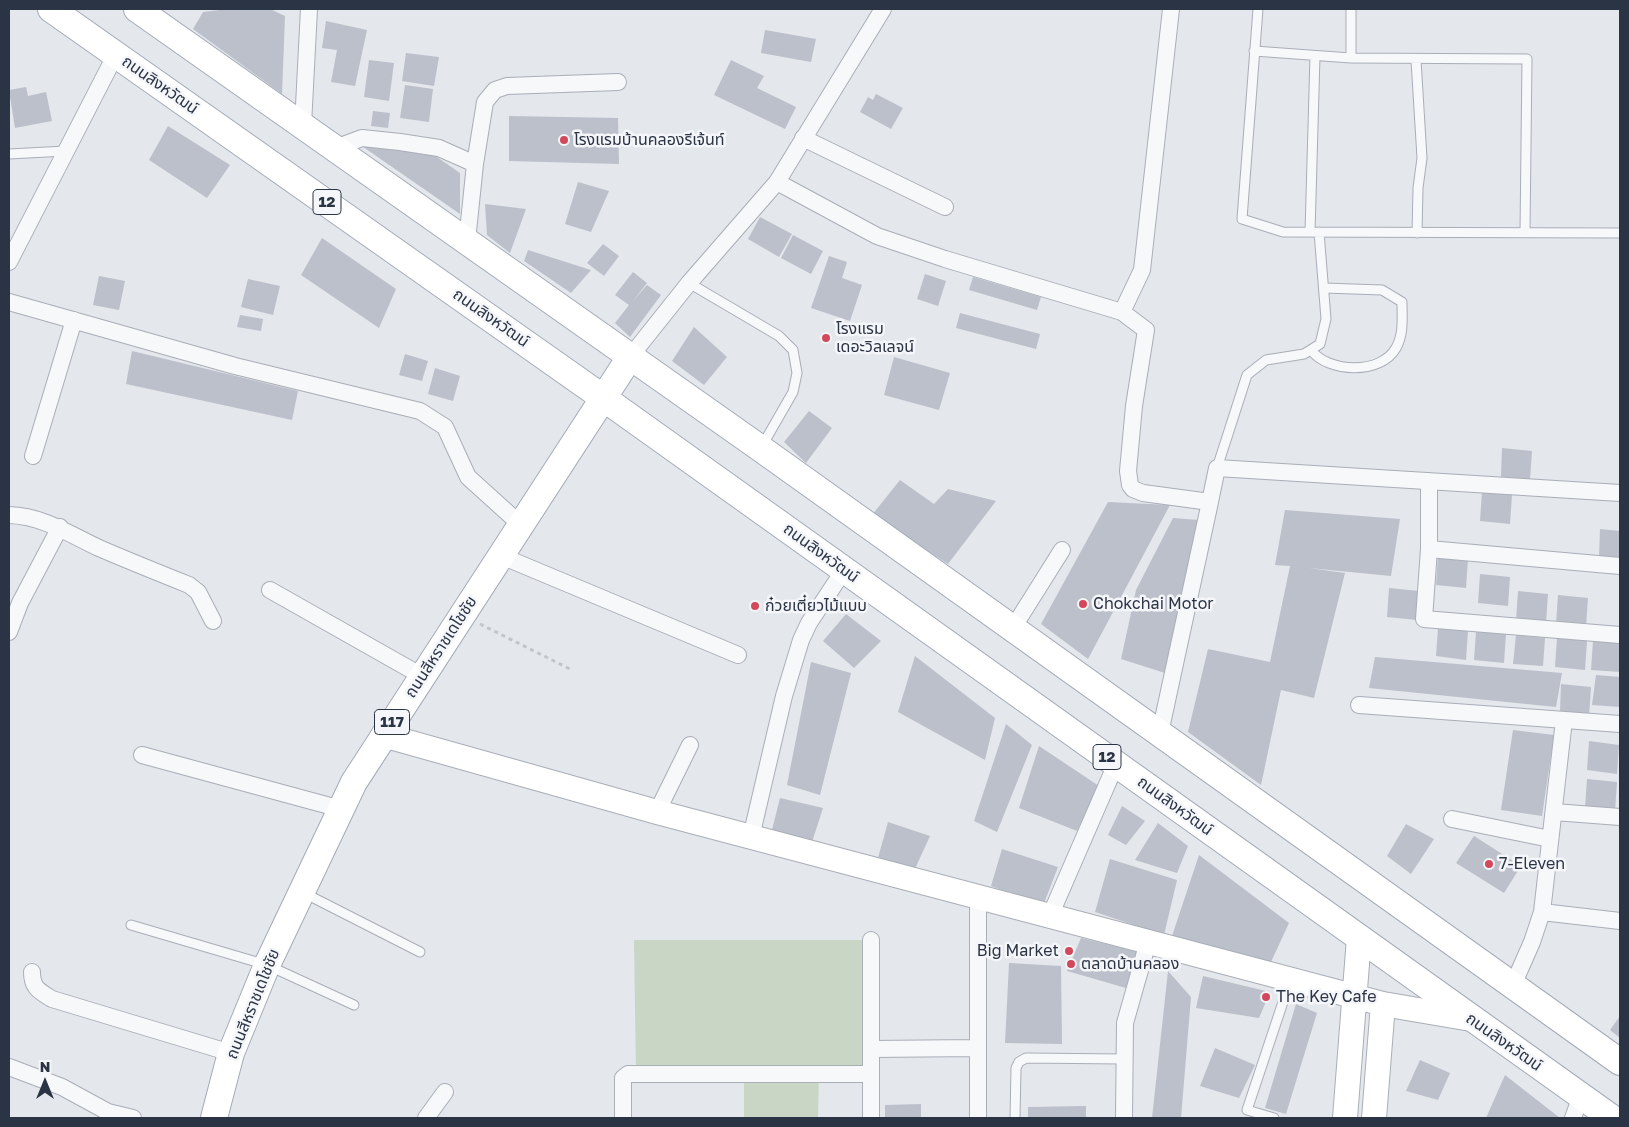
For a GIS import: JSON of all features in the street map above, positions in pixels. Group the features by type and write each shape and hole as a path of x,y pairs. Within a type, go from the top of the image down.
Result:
{"main road":[{"name":"ถนนสิงหวัฒน์","path":"51,9 602,397 1359,938 1471,1019 1577,1107 1612,1118"},
{"path":"138,9 760,448 1620,1062"},
{"name":"ถนนสีหราชเดโชชัย","path":"214,1118 231,1053 267,965 354,782 499,555 630,357"}],"street":[{"path":"303,125 309,9"},
{"path":"630,357 689,283 777,182 883,9"},
{"path":"1122,312 1142,270 1171,9"},
{"path":"9,262 116,54"},
{"path":"467,241 475,164 486,102 495,90 508,86 618,82"},
{"path":"335,148 362,138 400,142 439,148 475,164"},
{"path":"803,138 945,207"},
{"path":"777,182 878,236 945,259 1122,312 1146,330 1134,406 1128,471 1130,485 1133,489 1143,493 1210,502"},
{"path":"9,302 235,366 420,412 445,427 468,476 520,524"},
{"path":"33,456 74,320"},
{"path":"1160,733 1217,468 1620,493"},
{"path":"1429,481 1429,549 1424,619 1620,635"},
{"path":"9,515 38,519 60,527 90,543 189,585 198,592 213,621"},
{"path":"10,625 60,527"},
{"path":"1429,549 1620,566"},
{"path":"1013,628 1062,550"},
{"path":"499,555 738,655"},
{"path":"751,837 784,696 801,640 809,623 844,570"},
{"path":"270,590 422,676"},
{"path":"1359,705 1620,724"},
{"path":"1513,985 1532,942 1542,912 1564,720"},
{"path":"384,735 657,812 1383,1004 1471,1019"},
{"path":"657,812 690,745"},
{"path":"142,755 341,809"},
{"path":"1050,916 1116,764"},
{"path":"1554,812 1620,817"},
{"path":"1452,819 1550,839"},
{"path":"978,897 978,1118"},
{"path":"1542,912 1620,921"},
{"path":"1345,1118 1359,938"},
{"path":"871,940 871,1118"},
{"path":"1124,1118 1124,1023 1148,942"},
{"path":"32,972 32,982 37,990 52,999 231,1053"},
{"path":"1374,1118 1383,1004"},
{"path":"871,1050 978,1048"},
{"path":"9,1067 62,1087 108,1112 133,1118"},
{"path":"623,1118 623,1078 628,1074 871,1074"},
{"path":"426,1118 444,1092"}],"lane":[{"path":"1258,9 1242,220 1283,232 1620,233"},
{"path":"1351,9 1351,58"},
{"path":"1254,51 1315,56 1416,60 1527,59 1525,232"},
{"path":"1217,468 1247,375 1266,360 1304,354 1320,344 1326,319 1324,288 1315,232 1315,56"},
{"path":"1416,60 1422,150 1418,188 1417,233"},
{"path":"9,154 66,152"},
{"path":"689,283 779,336 793,350 797,373 793,392 760,448"},
{"path":"1311,350 1316,357 1330,365 1370,367 1384,362 1396,348 1402,330 1402,302 1382,290 1324,288"},
{"path":"302,891 420,952"},
{"path":"131,925 267,965 354,1005"},
{"path":"1274,1118 1247,1110 1291,979"},
{"path":"1015,1118 1016,1068 1019,1062 1026,1058 1124,1059"}],"path":[{"path":"462,614 572,670"}],"green space":[{"path":"634,940 871,940 871,1074 819,1074 818,1118 744,1118 744,1074 636,1073"}],"building":[{"path":"228,9 270,9 285,16 282,94 193,29 203,12"},
{"path":"326,21 367,30 355,86 331,82 337,50 322,48"},
{"path":"765,30 816,39 811,62 761,53"},
{"path":"406,53 439,57 434,86 402,81"},
{"path":"369,60 394,63 389,101 364,97"},
{"path":"731,60 764,76 757,88 796,107 785,129 714,95"},
{"path":"405,85 433,89 429,122 400,118"},
{"path":"26,87 28,96 46,92 52,121 15,128 9,90"},
{"path":"876,94 903,108 891,129 860,112 868,97 873,100"},
{"path":"373,111 390,113 388,128 371,126"},
{"name":"โรงแรมบ้านคลองรีเจ้นท์","path":"509,116 618,118 619,164 509,161"},
{"path":"168,126 230,165 207,198 149,160"},
{"path":"356,142 421,146 460,173 460,214"},
{"path":"578,182 609,191 591,232 565,224"},
{"path":"485,204 526,209 510,253 487,235"},
{"path":"760,217 792,234 779,257 748,239"},
{"path":"793,235 823,251 811,274 781,258"},
{"path":"322,238 396,289 379,328 301,275"},
{"path":"603,244 619,256 604,276 587,263"},
{"path":"528,250 591,270 571,293 524,261"},
{"path":"829,256 847,262 842,278 862,285 850,321 811,308"},
{"path":"633,272 647,283 633,301 647,285 661,295 630,337 615,323 629,305 615,295"},
{"path":"925,274 946,281 938,306 917,299"},
{"path":"99,276 125,281 119,310 93,305"},
{"path":"973,277 1041,297 1037,310 969,290"},
{"path":"248,279 280,286 273,315 241,307"},
{"path":"960,313 1040,334 1036,349 956,328"},
{"path":"240,315 263,319 261,331 237,327"},
{"path":"694,327 727,357 704,385 672,361"},
{"path":"132,351 298,391 292,420 126,384"},
{"path":"405,354 428,361 422,381 399,375"},
{"path":"894,357 950,373 939,410 884,395"},
{"path":"435,368 460,376 453,401 428,394"},
{"path":"809,411 832,428 806,463 784,442"},
{"path":"1502,448 1532,451 1530,480 1501,477"},
{"path":"900,480 934,504 948,489 996,501 948,564 872,515"},
{"path":"1482,492 1512,495 1510,524 1480,521"},
{"path":"1108,502 1170,505 1088,659 1041,624"},
{"path":"1285,510 1400,519 1391,576 1309,568 1345,573 1314,698 1281,690 1261,785 1188,732 1208,649 1270,662 1290,566 1275,565"},
{"path":"1173,518 1199,520 1165,673 1121,659 1136,590"},
{"path":"1600,529 1620,531 1620,560 1599,557"},
{"path":"1438,556 1468,559 1466,588 1436,585"},
{"path":"1480,574 1510,577 1508,606 1478,603"},
{"path":"1389,588 1419,591 1417,620 1387,617"},
{"path":"1518,591 1548,594 1546,623 1516,620"},
{"path":"1558,595 1588,598 1586,627 1556,624"},
{"path":"846,614 881,641 854,668 823,641"},
{"path":"1438,628 1468,631 1466,660 1436,656"},
{"path":"1476,632 1506,634 1504,663 1474,660"},
{"path":"1516,635 1545,638 1543,666 1513,664"},
{"path":"1557,638 1587,641 1585,670 1555,667"},
{"path":"1593,641 1620,643 1620,672 1591,670"},
{"path":"915,656 995,718 985,760 898,712"},
{"path":"1375,657 1562,673 1556,707 1369,688"},
{"path":"811,662 851,673 820,795 787,785"},
{"path":"1596,675 1620,677 1620,707 1592,705"},
{"path":"1561,684 1591,687 1589,716 1560,712"},
{"path":"1006,724 1032,745 997,832 974,821"},
{"path":"1513,730 1554,735 1542,816 1501,810"},
{"path":"1589,741 1619,745 1617,774 1587,770"},
{"path":"1039,746 1099,786 1077,831 1019,808"},
{"path":"1587,779 1617,782 1615,811 1585,808"},
{"path":"780,798 823,808 812,842 772,830"},
{"path":"1122,806 1145,821 1126,845 1108,835"},
{"path":"888,822 930,836 914,871 878,858"},
{"path":"1158,823 1188,846 1177,873 1135,860"},
{"path":"1406,824 1434,839 1411,874 1387,856"},
{"name":"7-Eleven","path":"1474,836 1521,866 1504,893 1456,863"},
{"path":"1002,849 1058,867 1043,906 991,886"},
{"path":"1199,855 1289,923 1271,962 1171,939"},
{"path":"1110,859 1177,880 1164,935 1095,912"},
{"path":"1081,938 1143,953 1126,988 1067,971"},
{"path":"1009,963 1061,966 1062,1044 1005,1043"},
{"path":"1168,971 1191,997 1181,1118 1152,1118"},
{"path":"1203,976 1270,992 1259,1018 1196,1008"},
{"path":"1296,1004 1317,1013 1286,1114 1265,1108"},
{"path":"1620,1016 1620,1038 1610,1030"},
{"path":"1215,1048 1255,1065 1239,1098 1200,1086"},
{"path":"1420,1060 1450,1073 1438,1100 1406,1091"},
{"path":"1505,1075 1560,1118 1486,1118"},
{"path":"921,1104 921,1118 885,1118 885,1105"},
{"path":"1086,1106 1086,1118 1028,1118 1028,1107"}],"place":[{"name":"โรงแรมบ้านคลองรีเจ้นท์","path":"564,140"},
{"name":"โรงแรม เดอะวิลเลจน์","path":"826,338"},
{"name":"Chokchai Motor","path":"1083,604"},
{"name":"ก๋วยเตี๋ยวไม้แบบ","path":"755,606"},
{"name":"7-Eleven","path":"1489,864"},
{"name":"Big Market","path":"1069,951"},
{"name":"ตลาดบ้านคลอง","path":"1071,964"},
{"name":"The Key Cafe","path":"1266,997"}]}
